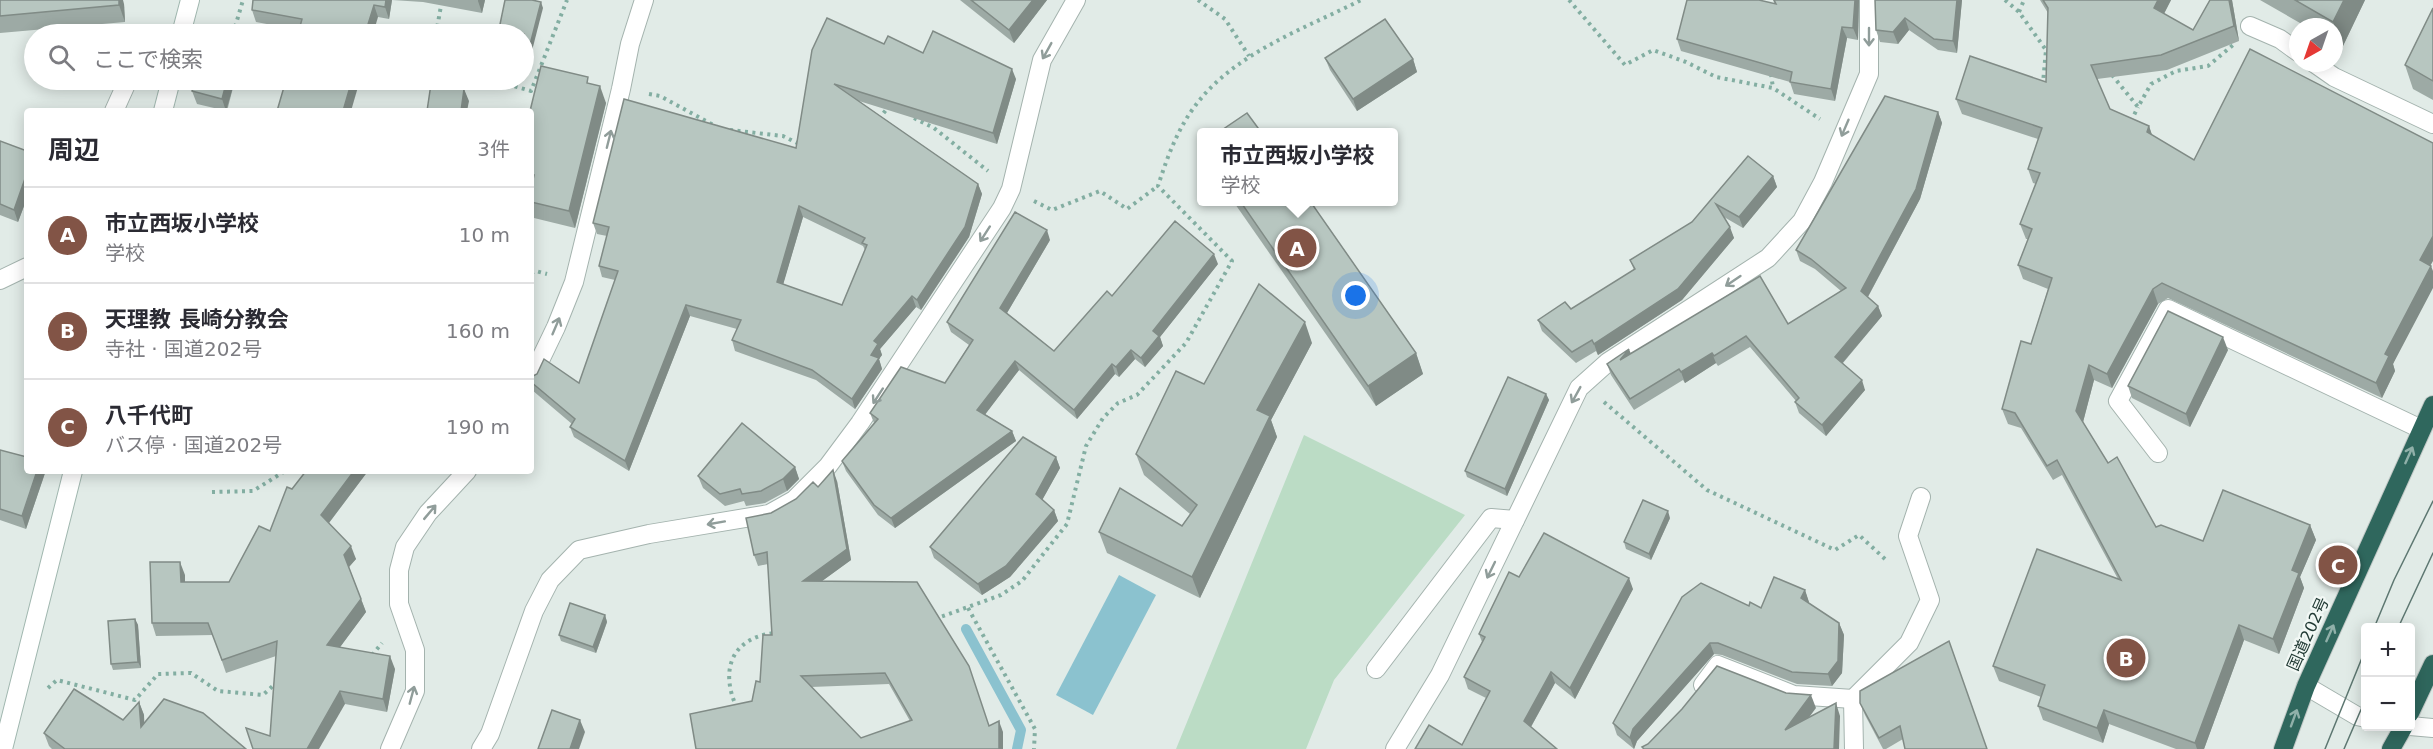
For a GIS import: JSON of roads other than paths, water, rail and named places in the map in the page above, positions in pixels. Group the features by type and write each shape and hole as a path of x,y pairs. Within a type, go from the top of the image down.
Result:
{"highway":[{"name":"国道202号","path":"2283,749 2306,686 2433,405"},
{"path":"2415,702 2433,664"},
{"path":"2391,749 2401,731"}],"street":[{"path":"184,24 190,0"},
{"path":"534,373 574,282 630,44 644,0"},
{"path":"485,742 534,611 550,580 579,550 649,534 769,514 794,500 828,466 860,423 1002,208 1011,189 1042,60 1076,0"},
{"path":"1395,749 1440,675 1583,384 1608,362 1768,258 1802,221 1823,182 1869,74 1869,0"},
{"path":"2250,26 2289,46"},
{"path":"2327,72 2433,124"},
{"path":"115,108 123,90"},
{"path":"164,108 168,90"},
{"path":"0,280 24,268"},
{"path":"2158,453 2118,401 2168,309 2421,429"},
{"path":"3,749 72,474"},
{"path":"390,749 415,691 415,650 399,604 399,570 405,547 428,513 465,474"},
{"path":"1854,749 1853,699 1909,643 1930,600 1908,536 1921,496"},
{"path":"1376,669 1491,518 1515,520"},
{"path":"1692,698 1719,665 1794,695 1853,699"},
{"path":"2306,686 2361,717"},
{"path":"2415,726 2433,728"}],"water":[{"path":"1119,575 1156,595 1093,715 1056,695"}],"waterway":[{"path":"966,629 1021,730 1017,749"}],"tram line":[{"path":"2376,623 2394,580 2433,501"},
{"path":"2400,623 2433,553"},
{"path":"2325,749 2361,660"},
{"path":"2344,749 2361,710"}],"place":[{"name":"市立西坂小学校","path":"1297,248"},
{"name":"八千代町","path":"2338,565"},
{"name":"天理教 長崎分教会","path":"2126,658"}]}
